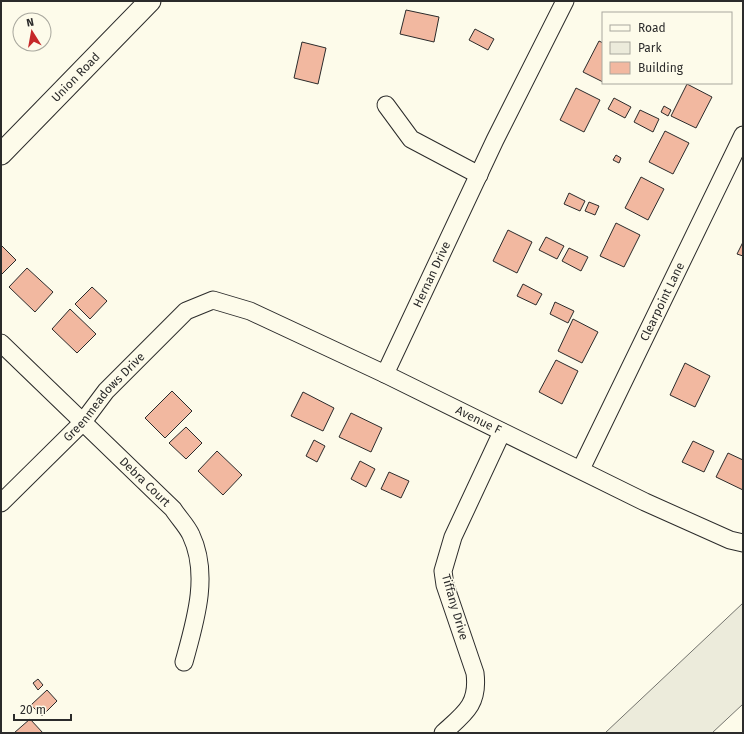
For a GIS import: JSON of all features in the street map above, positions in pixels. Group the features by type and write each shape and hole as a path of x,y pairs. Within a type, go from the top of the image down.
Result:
{"street":[{"name":"Union Road","path":"1,154 150,1"},
{"name":"Hernan Drive","path":"385,374 479,175 564,1"},
{"path":"386,105 411,139 479,175"},
{"name":"Clearpoint Lane","path":"581,469 743,135"},
{"name":"Avenue F","path":"212,300 250,311 385,374 581,469 644,502 730,540 743,543"},
{"name":"Greenmeadows Drive","path":"1,503 82,423 106,391 186,310 212,300"},
{"name":"Debra Court","path":"1,343 173,510 191,534 199,564 200,587 196,615 184,662"},
{"name":"Tiffany Drive","path":"443,733 470,708 476,681 475,673 445,585 443,571 453,538 502,432"}],"green space":[{"path":"743,603 743,704 712,733 605,733"}],"building":[{"path":"406,10 439,17 434,42 400,34"},
{"path":"475,29 494,39 488,50 469,40"},
{"path":"599,41 602,42 602,82 583,72"},
{"path":"302,42 326,48 318,84 294,78"},
{"path":"687,84 712,97 696,128 671,116"},
{"path":"576,88 600,100 584,132 560,120"},
{"path":"614,98 631,107 625,118 608,109"},
{"path":"664,106 671,110 668,116 661,112"},
{"path":"640,110 659,119 653,132 634,122"},
{"path":"665,131 689,143 673,174 649,162"},
{"path":"616,155 621,158 619,163 613,160"},
{"path":"641,177 664,189 648,220 625,208"},
{"path":"569,193 585,201 580,211 564,204"},
{"path":"589,202 599,206 595,215 585,211"},
{"path":"616,223 640,235 624,267 600,256"},
{"path":"508,230 532,242 517,273 493,261"},
{"path":"546,237 564,246 557,259 539,250"},
{"path":"743,242 743,256 737,254"},
{"path":"1,245 16,260 1,275"},
{"path":"569,248 588,257 581,271 562,261"},
{"path":"27,268 53,292 35,312 9,287"},
{"path":"523,284 542,294 536,305 517,296"},
{"path":"92,287 107,301 90,319 75,304"},
{"path":"555,302 574,311 568,323 550,314"},
{"path":"70,309 96,334 77,353 52,329"},
{"path":"573,319 598,332 582,363 558,351"},
{"path":"556,360 578,371 562,404 539,392"},
{"path":"685,363 710,376 695,407 670,395"},
{"path":"172,391 192,411 165,438 145,418"},
{"path":"303,392 334,408 323,431 291,416"},
{"path":"351,413 382,428 371,452 339,437"},
{"path":"186,427 202,443 186,459 169,443"},
{"path":"314,440 325,446 317,462 306,456"},
{"path":"693,441 714,451 704,472 682,462"},
{"path":"217,451 242,475 223,495 198,471"},
{"path":"728,453 743,460 743,490 716,477"},
{"path":"360,461 375,469 366,487 351,479"},
{"path":"389,472 409,481 401,498 381,489"},
{"path":"38,679 43,685 38,690 33,683"},
{"path":"47,690 57,701 42,716 31,705"},
{"path":"30,719 43,733 14,733"}]}
